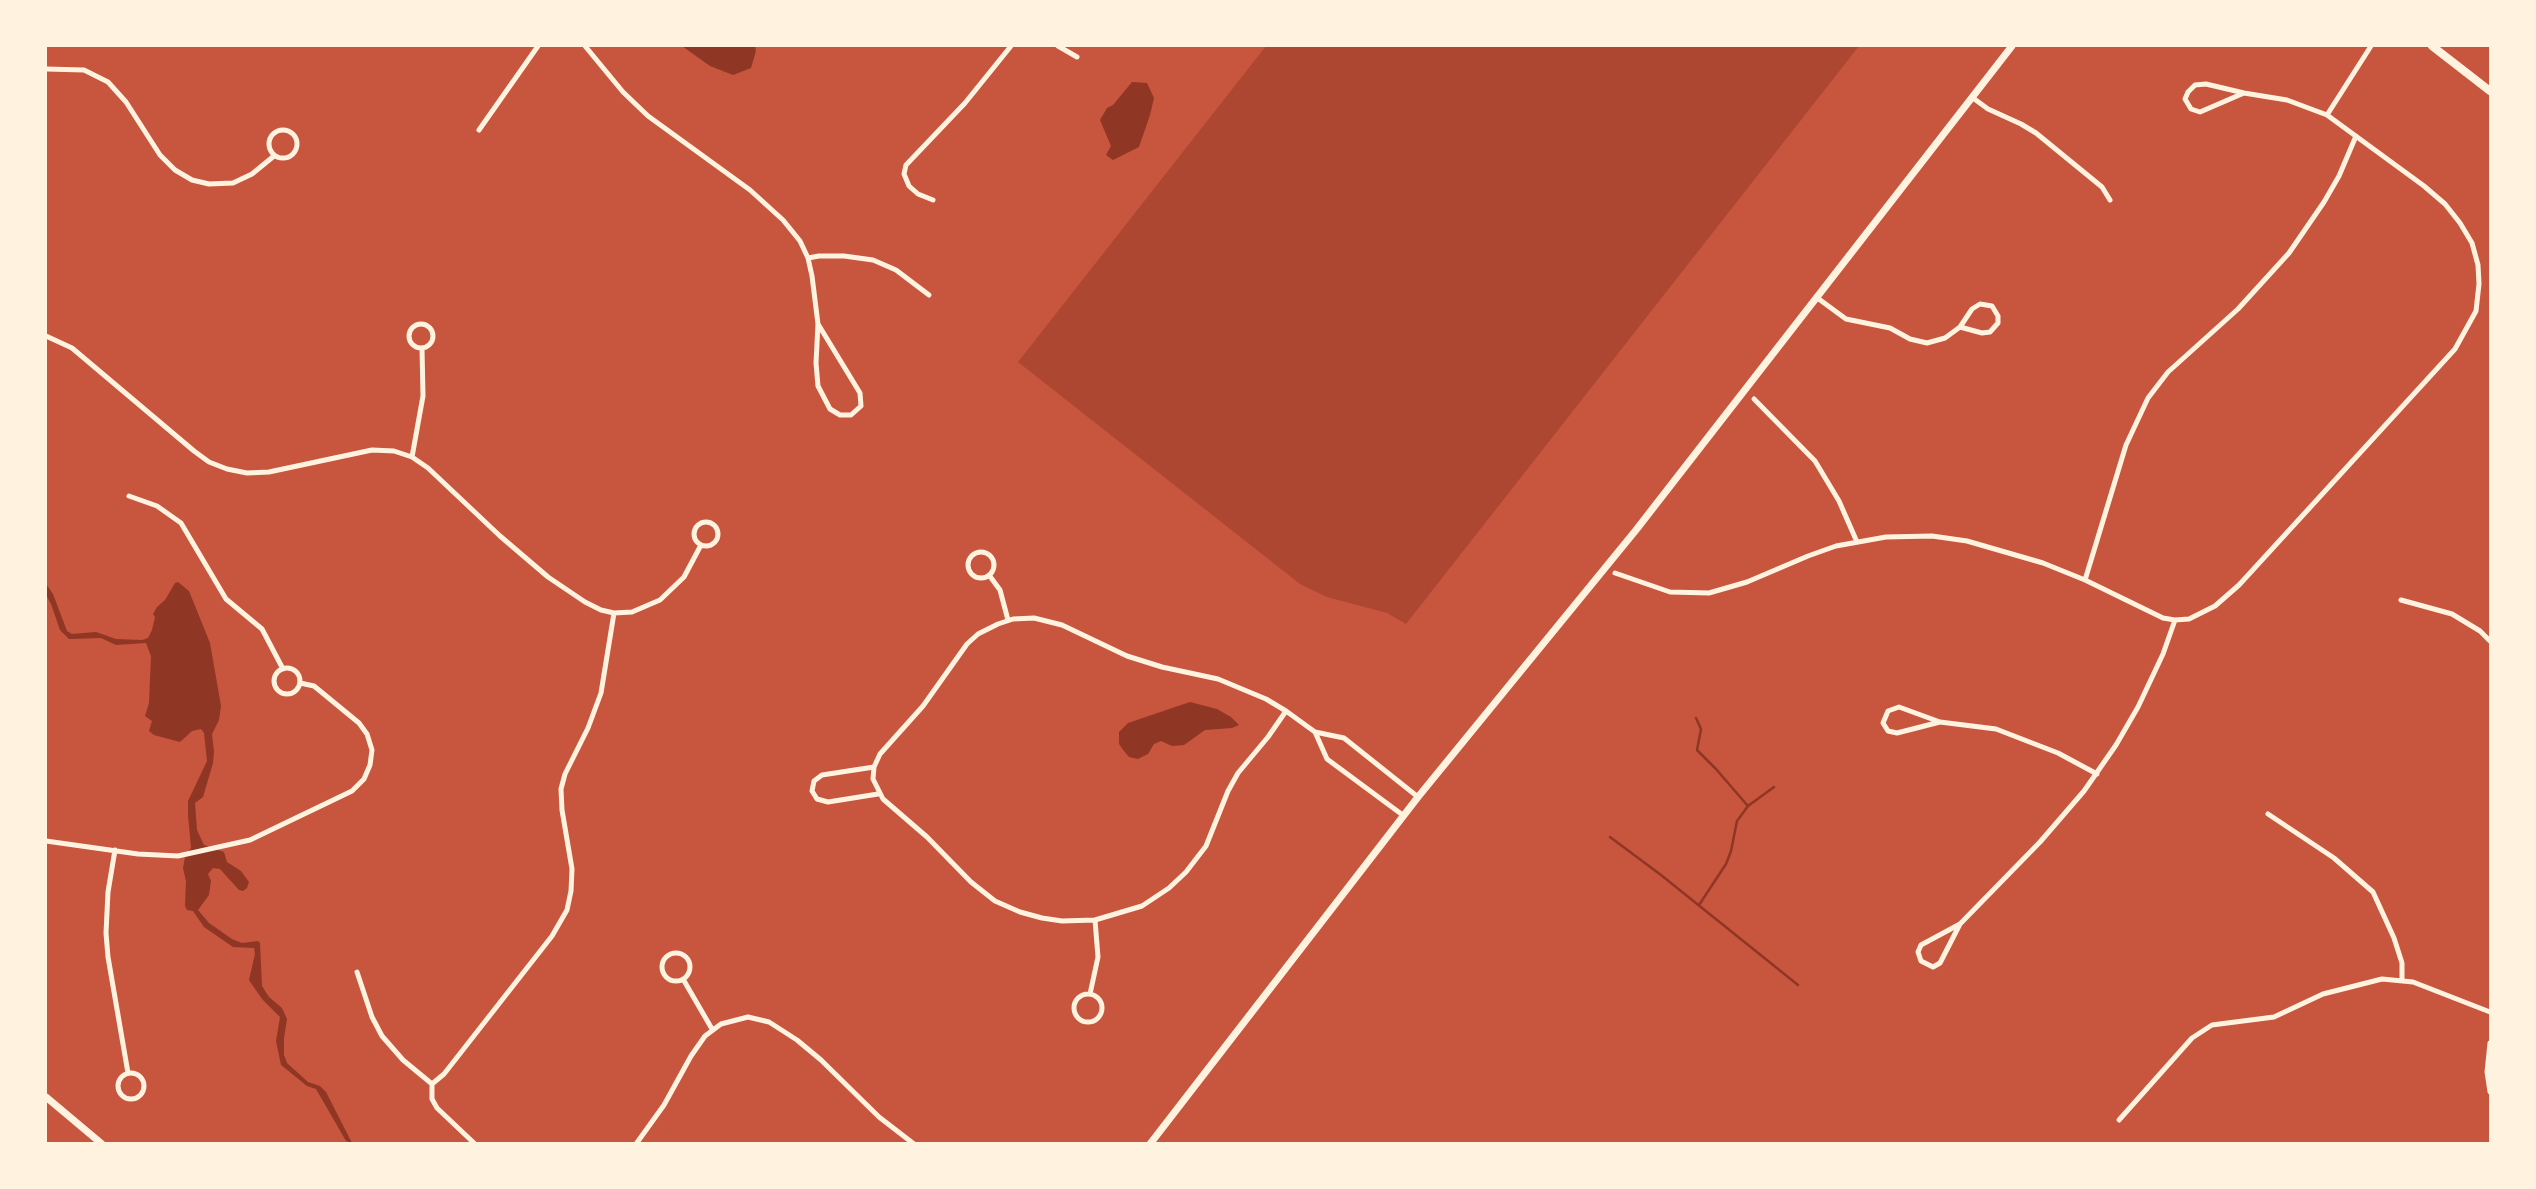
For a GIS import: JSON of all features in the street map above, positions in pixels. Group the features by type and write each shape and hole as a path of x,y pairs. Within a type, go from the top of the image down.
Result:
{"main road":[{"path":"2432,46 2490,91"}],"street":[{"path":"479,130 538,46"},
{"path":"584,46 648,116 732,175 775,212 800,241 808,258 818,324 816,370 821,395 835,413 844,416 853,414 861,406 860,393 818,324"},
{"path":"933,200 918,194 909,186 904,174 906,165 973,94 1011,46"},
{"path":"1058,46 1077,57"},
{"path":"1150,1143 1419,797 1596,580 2011,46"},
{"path":"2327,115 2371,46"},
{"path":"46,69 84,70 108,82 120,93 165,162 192,180 233,183 252,174 274,156 286,158 294,153 297,146 293,134 281,130 273,133 268,145 274,156"},
{"path":"1615,573 1670,592 1709,593 1747,582 1815,553 1857,542 1885,537 1947,537 2015,554 2085,580 2153,613 2175,620 2189,619 2205,612 2239,585 2448,357 2472,322 2477,302 2479,275 2476,255 2464,229 2452,212 2435,194 2327,115 2287,100 2201,84 2191,88 2185,99 2190,109 2200,112 2244,93"},
{"path":"1973,97 1988,109 2036,133 2102,187 2110,200"},
{"path":"2085,580 2126,445 2148,398 2168,372 2238,309 2289,253 2339,176 2356,136"},
{"path":"808,258 845,256 873,260 896,271 929,295"},
{"path":"1816,297 1846,319 1890,328 1919,342 1936,341 1960,327 1972,309 1980,304 1992,306 1998,316 1998,323 1990,332 1982,333 1960,327"},
{"path":"420,324 428,326 433,333 430,345 422,348 414,346 409,335 413,328 420,324"},
{"path":"46,336 72,348 194,451 223,468 247,473 269,472 372,450 394,451 412,457 428,468 548,577 601,610 614,613 644,608 667,595 689,569 701,545"},
{"path":"412,457 423,396 422,348"},
{"path":"1754,400 1815,461 1835,494 1857,542"},
{"path":"129,496 157,506 181,523 226,599 262,629 283,669"},
{"path":"705,522 713,524 718,538 709,545 701,545 695,539 695,528 705,522"},
{"path":"985,552 992,557 994,568 989,575 978,578 968,571 968,559 974,553 985,552"},
{"path":"989,575 1000,590 1008,620"},
{"path":"2401,600 2452,614 2473,626 2490,641"},
{"path":"432,1084 444,1074 544,947 567,910 572,869 562,810 562,784 601,693 614,613"},
{"path":"1286,711 1238,773 1228,790 1206,846 1186,872 1169,888 1142,906 1095,920 1052,920 1020,912 1002,904 971,882 927,837 878,794 873,779 874,766 880,754 923,706 967,644 985,630 1008,620 1026,618 1054,622 1127,656 1162,667 1208,676 1240,687 1286,711 1315,732 1344,738 1419,797"},
{"path":"1960,924 1921,944 1917,952 1921,961 1933,967 1940,963 1960,924 2040,842 2097,774 2138,707 2163,654 2175,620"},
{"path":"283,669 294,670 299,676 297,690 291,694 279,692 275,685 275,677 283,669"},
{"path":"46,841 178,856 229,846 256,837 352,791 369,770 372,750 369,737 362,725 314,686 300,683"},
{"path":"1940,722 1897,733 1888,731 1883,723 1888,711 1899,707 1940,722 2005,732 2058,753 2097,774"},
{"path":"1315,732 1327,759 1404,816"},
{"path":"874,766 822,775 814,781 812,791 817,799 828,802 878,794"},
{"path":"2268,814 2334,858 2373,892 2394,938 2402,963 2402,979"},
{"path":"115,850 107,908 107,945 128,1073"},
{"path":"1090,994 1098,957 1095,920"},
{"path":"670,954 682,954 688,960 690,969 683,979 670,979 664,973 663,964 670,954"},
{"path":"357,972 372,1017 382,1036 403,1060 432,1084"},
{"path":"683,979 712,1029"},
{"path":"2119,1120 2204,1028 2222,1023 2274,1017 2323,994 2382,979 2402,979 2490,1012"},
{"path":"1090,994 1101,1001 1102,1010 1098,1018 1086,1021 1078,1017 1074,1005 1078,998 1090,994"},
{"path":"636,1143 664,1105 698,1044 712,1029 731,1020 748,1017 778,1026 821,1060 879,1117 914,1143"},
{"path":"2490,1043 2487,1072 2490,1092"},
{"path":"128,1073 136,1074 144,1083 140,1095 133,1099 122,1095 118,1088 121,1077 128,1073"},
{"path":"432,1084 432,1099 437,1108 475,1143"},
{"path":"46,1097 102,1143"}],"shaded area":[{"path":"682,46 755,46 756,51 751,68 733,75 710,66"},
{"path":"1266,46 1859,46 1406,624 1387,613 1327,597 1300,584 1018,362"},
{"path":"1132,82 1147,83 1154,98 1150,115 1139,147 1113,160 1106,155 1111,146 1100,120 1107,108 1113,105"},
{"path":"178,582 189,591 210,643 221,706 219,720 212,734 213,763 203,797 195,803 197,830 204,845 224,852 227,862 241,871 249,882 247,888 239,890 220,869 213,868 208,874 211,881 209,895 198,910 209,923 232,939 242,943 260,943 262,986 269,997 282,1008 287,1019 284,1055 287,1063 308,1082 320,1086 326,1092 352,1143 346,1141 316,1089 307,1086 281,1065 276,1041 280,1017 262,999 249,980 254,948 233,947 204,927 193,911 187,910 185,906 186,881 183,868 185,857 191,848 188,801 207,761 204,733 201,729 192,731 180,742 149,731 152,721 145,716 149,703 151,656 146,643 116,645 101,638 69,639 60,630 46,595 46,584 53,594 67,631 72,634 96,632 116,639 142,640 148,638 152,630 155,617 153,614 157,607"},
{"path":"1190,702 1217,709 1239,725 1205,730 1184,745 1172,746 1161,741 1154,744 1148,754 1138,759 1129,757 1119,744 1119,732 1128,723"}],"waterway":[{"path":"1696,718 1701,729 1697,750 1747,805"},
{"path":"1699,905 1726,864 1737,821 1748,806 1774,787"},
{"path":"1610,837 1798,985"}]}
